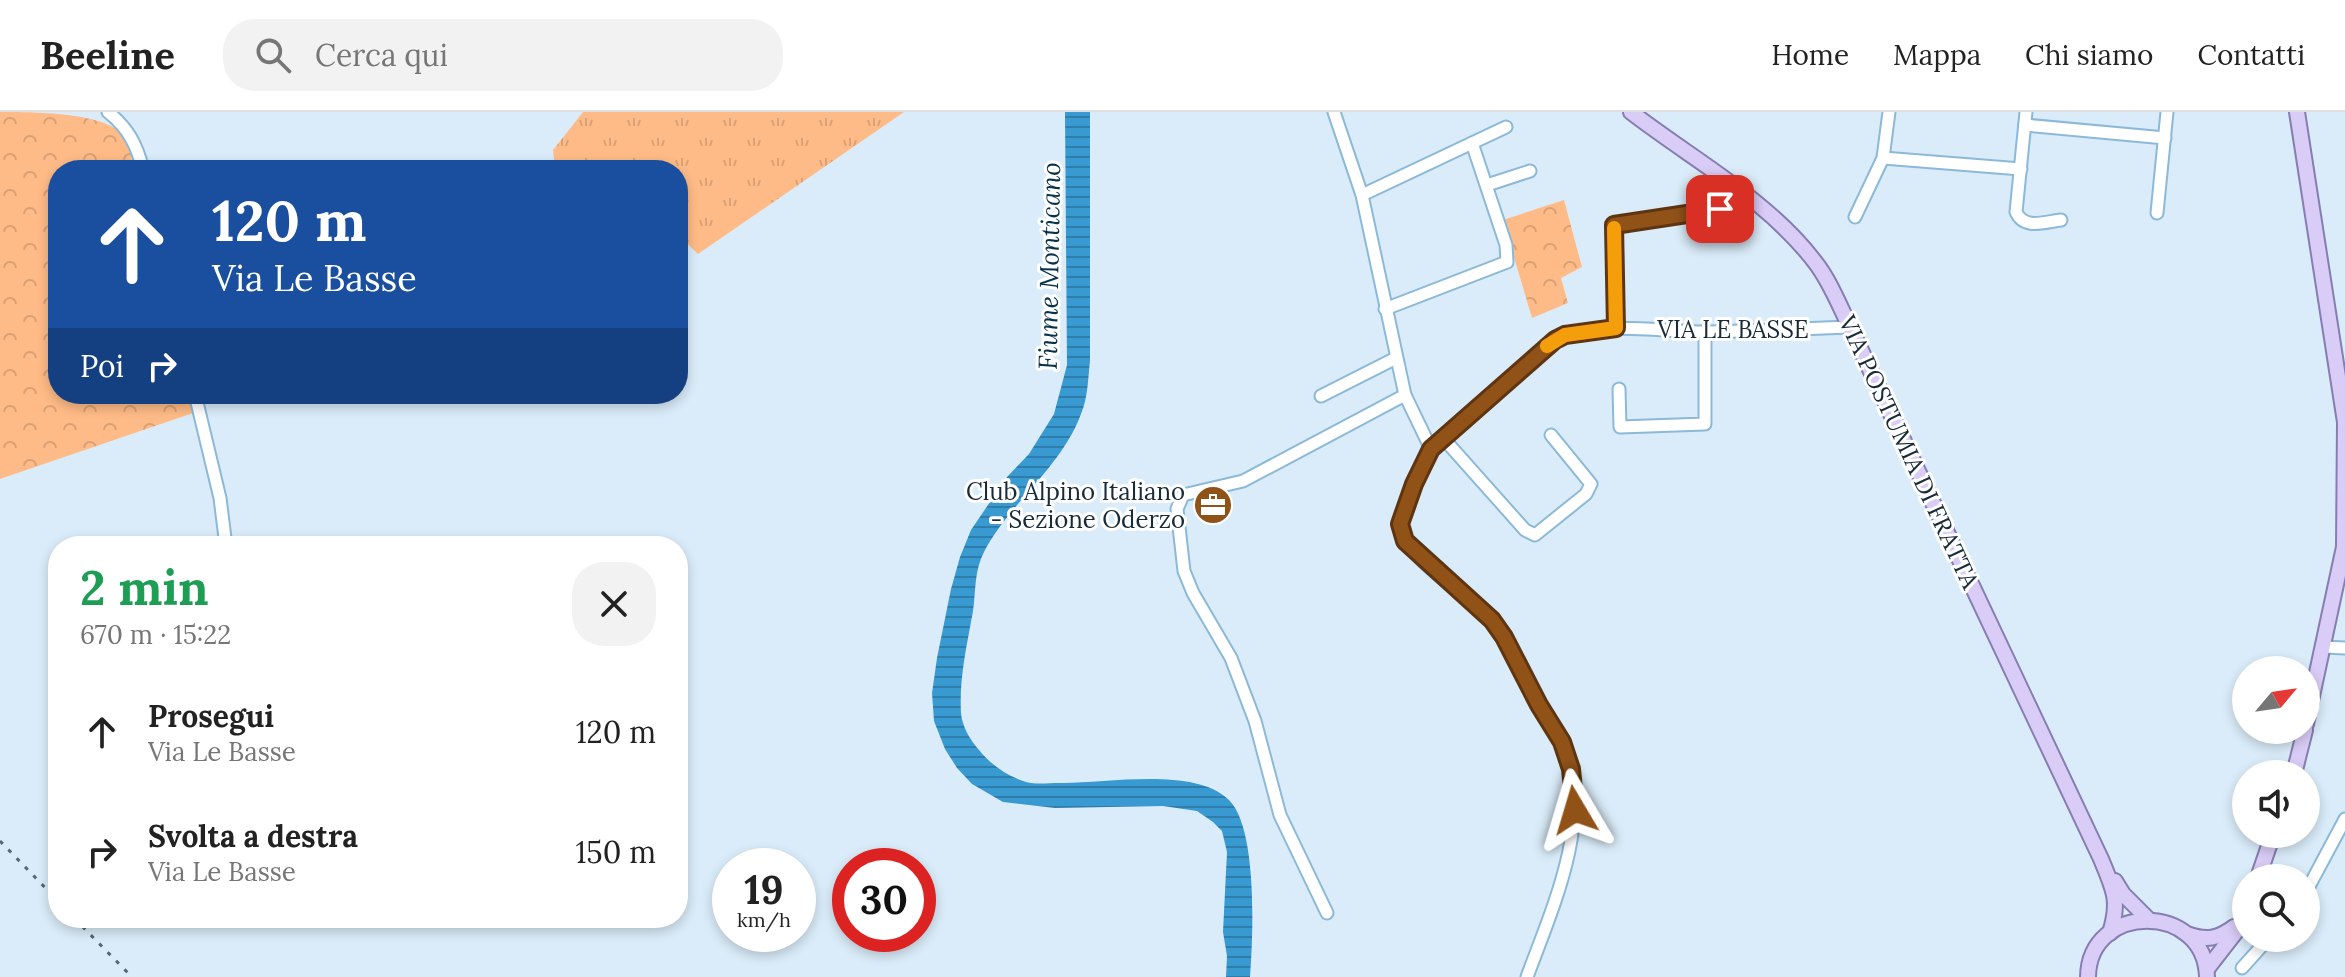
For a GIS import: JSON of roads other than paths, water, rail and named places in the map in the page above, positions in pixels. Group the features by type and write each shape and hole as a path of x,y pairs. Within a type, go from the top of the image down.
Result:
{"main road":[{"path":"2297,112 2345,422 2344,547 2320,664"},
{"name":"VIA POSTUMIA DI FRATTA","path":"1638,114 1756,203 1794,237 1818,265 2116,893 2117,912 2110,933"},
{"name":"VIA POSTUMIA DI FRATTA","path":"2101,859 2123,894 2149,920"},
{"path":"2086,975 2092,956 2110,933 2135,921 2162,921 2200,939 2223,935 2232,927"},
{"path":"2186,933 2203,956 2207,973"},
{"path":"2207,973 2232,936"}],"street":[{"path":"108,112 127,129 140,160"},
{"path":"1334,112 1362,195 1405,395 1431,449"},
{"path":"1855,217 1883,158 1889,112"},
{"path":"2026,112 2016,212 2025,224 2061,220"},
{"path":"2157,213 2167,112"},
{"path":"2025,125 2165,138"},
{"path":"1362,195 1506,127"},
{"path":"1385,309 1507,262 1506,245 1472,143"},
{"path":"1883,158 2021,169"},
{"path":"1487,185 1530,171"},
{"path":"1616,328 1614,225 1756,203"},
{"name":"VIA LE BASSE","path":"1527,977 1551,912 1573,833 1574,790 1567,753 1504,637 1492,620 1413,550 1400,531 1414,484 1431,449 1555,340 1565,335 1616,328 1705,332 1850,327"},
{"path":"1619,389 1620,427 1705,424 1705,332"},
{"path":"1321,396 1396,358"},
{"path":"1327,913 1280,815 1255,721 1231,658 1187,580 1177,509 1183,495 1189,491 1243,481 1405,395"},
{"path":"197,404 220,498 225,536"},
{"path":"1444,439 1525,530 1535,535 1586,494 1591,484 1551,435"},
{"path":"2324,647 2345,648"},
{"path":"2320,866 2345,819"},
{"path":"2242,968 2256,952"}],"water":[{"path":"1065,112 1090,112 1090,361 1086,395 1081,414 1061,451 1007,517 981,559 962,674 962,718 970,737 988,760 1017,779 1040,784 1172,780 1214,790 1229,800 1245,834 1249,858 1252,884 1250,977 1226,977 1223,932 1227,852 1222,831 1213,822 1197,811 1163,806 1055,808 1003,802 972,784 957,768 945,749 934,721 932,693 937,658 960,557 971,530 1007,477 1029,454 1054,414 1067,365"}],"railway":[{"path":"0,841 48,891"},
{"path":"84,928 132,977"}],"place":[{"name":"Club Alpino Italiano - Sezione Oderzo","path":"1213,505"}],"water label":[{"name":"Fiume Monticano","path":"1049,266"}]}
